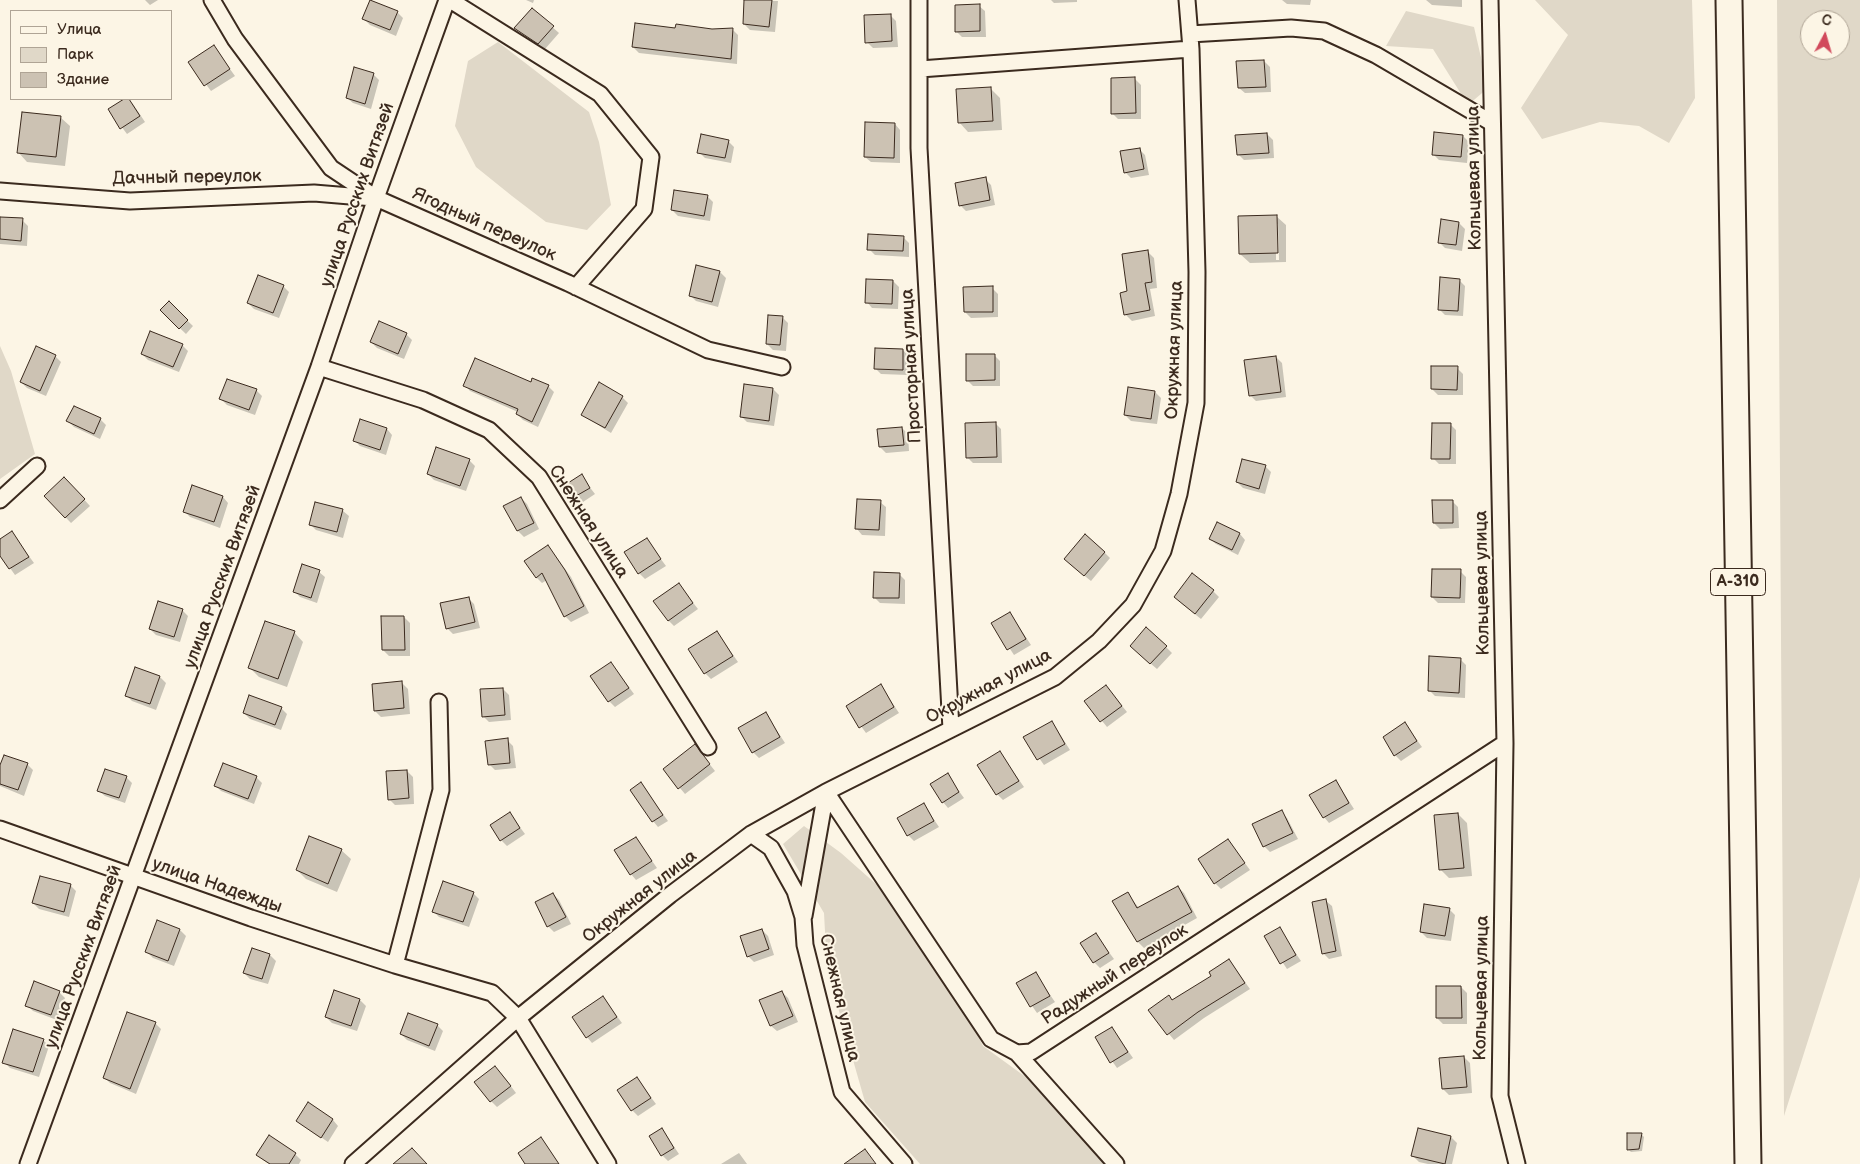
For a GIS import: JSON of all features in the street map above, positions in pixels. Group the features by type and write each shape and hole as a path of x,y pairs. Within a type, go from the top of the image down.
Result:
{"highway":[{"name":"А-310","path":"1730,0 1748,1164"}],"street":[{"path":"212,0 234,39 331,168 376,198"},
{"path":"448,0 600,94 651,157 644,209 576,287"},
{"name":"улица Русских Витязей","path":"28,1164 319,367 376,198 448,0"},
{"name":"Просторная улица","path":"919,0 919,148 951,729"},
{"name":"Окружная улица","path":"518,1018 670,895 751,834 826,792 1056,676 1099,642 1133,606 1163,551 1179,494 1196,403 1197,272 1191,41 1187,0"},
{"name":"Кольцевая улица","path":"1490,0 1505,743 1500,1096 1517,1164"},
{"path":"920,69 1191,41 1290,28 1324,31 1376,55 1492,123"},
{"name":"Дачный переулок","path":"0,191 130,200 314,193 376,198"},
{"name":"Ягодный переулок","path":"376,198 576,287 708,350 782,367"},
{"name":"Снежная улица","path":"319,367 423,400 489,430 539,477 708,747"},
{"path":"0,500 37,466"},
{"path":"395,965 441,790 439,702"},
{"name":"Радужный переулок","path":"1017,1053 1031,1052 1505,743"},
{"path":"803,917 826,792"},
{"path":"826,792 991,1039 1017,1053 1116,1164"},
{"name":"улица Надежды","path":"0,829 251,918 395,965 492,993 518,1018 608,1164"},
{"name":"Снежная улица","path":"751,834 771,848 795,891 803,917 805,945 842,1092 904,1164"},
{"path":"352,1164 518,1018"}],"green space":[{"path":"1535,0 1692,0 1695,98 1669,143 1639,126 1600,122 1542,139 1521,108 1568,35"},
{"path":"1777,0 1860,0 1860,877 1784,1116"},
{"path":"1406,11 1474,27 1488,88 1468,105 1433,49 1386,46"},
{"path":"498,42 589,112 599,142 611,205 587,230 546,222 512,196 476,167 455,126 468,61"},
{"path":"0,346 11,371 35,454 0,479"},
{"path":"804,826 841,853 876,884 937,950 983,1046 1052,1096 1121,1164 920,1164 865,1102 827,969 824,913 783,844"}],"building":[{"path":"370,0 398,11 390,30 362,19"},
{"path":"744,0 772,0 769,27 743,24"},
{"path":"980,4 980,31 955,32 955,5"},
{"path":"532,8 554,26 538,44 514,28"},
{"path":"891,14 892,41 865,43 864,15"},
{"path":"635,23 675,28 676,24 712,29 733,28 731,59 632,47"},
{"path":"214,45 230,69 204,86 188,62"},
{"path":"1264,60 1266,87 1238,88 1236,61"},
{"path":"354,67 374,73 365,104 346,98"},
{"path":"1135,77 1136,113 1111,114 1111,78"},
{"path":"991,87 993,121 958,123 956,89"},
{"path":"122,100 130,100 140,116 120,129 108,109"},
{"path":"22,112 61,116 56,157 17,153"},
{"path":"865,122 895,123 894,158 864,157"},
{"path":"1434,132 1463,135 1461,157 1432,155"},
{"path":"1267,133 1269,153 1237,155 1235,135"},
{"path":"701,134 729,140 725,158 697,153"},
{"path":"1140,148 1144,169 1124,173 1120,151"},
{"path":"986,177 990,200 959,206 955,183"},
{"path":"674,190 708,195 704,216 671,210"},
{"path":"1277,215 1278,253 1239,254 1238,216"},
{"path":"0,217 23,218 21,241 0,239"},
{"path":"1441,219 1459,222 1456,245 1438,243"},
{"path":"868,234 904,236 903,251 867,250"},
{"path":"1148,250 1152,282 1145,283 1150,310 1124,315 1120,293 1127,291 1122,254"},
{"path":"696,265 720,271 712,302 689,296"},
{"path":"258,275 284,285 273,313 247,303"},
{"path":"1440,277 1460,279 1458,311 1438,310"},
{"path":"866,279 893,280 892,304 865,303"},
{"path":"993,286 993,312 964,312 963,287"},
{"path":"169,301 188,320 179,329 160,310"},
{"path":"768,315 783,316 780,345 766,344"},
{"path":"379,321 407,333 398,354 370,342"},
{"path":"150,331 183,344 173,367 141,354"},
{"path":"36,346 56,355 40,391 20,382"},
{"path":"875,348 903,349 903,370 874,369"},
{"path":"966,354 995,354 995,380 966,381"},
{"path":"1276,356 1281,392 1249,396 1244,360"},
{"path":"475,358 531,382 532,378 549,385 532,422 516,414 518,409 463,386"},
{"path":"1431,366 1458,366 1457,390 1431,389"},
{"path":"227,379 257,389 249,410 219,399"},
{"path":"599,382 623,396 605,428 581,415"},
{"path":"744,384 773,388 769,421 740,417"},
{"path":"1128,387 1155,391 1151,419 1124,415"},
{"path":"74,406 101,418 94,434 66,421"},
{"path":"360,419 387,428 380,450 353,441"},
{"path":"996,422 997,457 966,458 965,423"},
{"path":"1432,423 1451,423 1450,459 1431,459"},
{"path":"902,427 904,445 879,447 877,429"},
{"path":"436,447 470,459 460,486 427,474"},
{"path":"1242,459 1266,465 1259,489 1236,482"},
{"path":"582,474 590,488 576,496 568,483"},
{"path":"64,477 85,499 65,518 44,496"},
{"path":"192,485 223,496 214,522 183,512"},
{"path":"521,497 534,523 517,531 503,506"},
{"path":"857,499 881,500 879,530 855,529"},
{"path":"1432,500 1453,500 1453,523 1433,523"},
{"path":"315,502 343,509 337,532 309,525"},
{"path":"1217,522 1240,533 1232,550 1209,539"},
{"path":"12,531 29,557 9,569 0,556 0,539"},
{"path":"1085,534 1105,552 1084,576 1064,559"},
{"path":"647,538 661,559 638,574 624,552"},
{"path":"548,545 565,570 584,606 564,617 542,573 536,578 524,561"},
{"path":"302,564 320,570 311,598 293,592"},
{"path":"1432,569 1461,569 1460,598 1431,597"},
{"path":"874,572 900,573 899,598 873,598"},
{"path":"1192,573 1214,590 1195,614 1174,597"},
{"path":"679,583 693,603 668,621 653,601"},
{"path":"469,597 475,622 446,629 440,603"},
{"path":"158,601 183,609 174,637 149,629"},
{"path":"1010,612 1026,639 1007,650 991,623"},
{"path":"381,616 404,616 405,650 382,650"},
{"path":"265,621 295,631 278,679 248,668"},
{"path":"1146,627 1167,646 1150,664 1130,646"},
{"path":"717,631 733,656 704,674 688,649"},
{"path":"1429,656 1461,658 1459,693 1428,691"},
{"path":"611,662 629,688 608,702 590,676"},
{"path":"135,667 160,676 150,704 125,696"},
{"path":"402,681 404,708 374,711 372,684"},
{"path":"881,684 894,707 859,728 846,706"},
{"path":"1106,685 1122,706 1100,722 1084,701"},
{"path":"503,688 505,715 482,717 480,689"},
{"path":"249,695 282,707 275,725 243,713"},
{"path":"766,712 780,737 752,753 738,728"},
{"path":"1052,721 1065,744 1037,760 1023,737"},
{"path":"1405,722 1417,741 1394,756 1383,737"},
{"path":"508,738 510,763 488,765 485,741"},
{"path":"695,744 710,764 678,789 663,769"},
{"path":"1000,751 1019,781 996,795 977,765"},
{"path":"4,755 28,763 18,790 0,784 0,765"},
{"path":"223,763 257,776 248,799 214,786"},
{"path":"105,769 127,776 119,798 97,791"},
{"path":"407,770 409,798 388,800 386,771"},
{"path":"948,773 959,792 942,803 930,784"},
{"path":"1336,780 1349,803 1323,818 1309,795"},
{"path":"641,782 663,815 652,822 630,790"},
{"path":"924,803 934,821 907,836 897,818"},
{"path":"1282,810 1293,833 1263,847 1252,824"},
{"path":"510,812 520,828 500,841 490,825"},
{"path":"1458,813 1464,868 1439,870 1434,815"},
{"path":"309,836 342,849 328,884 296,870"},
{"path":"636,837 652,861 630,875 614,850"},
{"path":"1228,839 1245,863 1214,884 1198,859"},
{"path":"40,876 71,884 64,912 32,903"},
{"path":"443,881 474,892 463,922 432,912"},
{"path":"1178,886 1192,912 1137,942 1112,901 1128,892 1137,908"},
{"path":"553,893 566,917 547,927 535,902"},
{"path":"1326,899 1336,951 1322,954 1312,902"},
{"path":"1424,904 1450,908 1445,936 1420,932"},
{"path":"157,920 180,929 168,961 145,952"},
{"path":"1280,927 1296,955 1280,964 1264,936"},
{"path":"762,929 769,949 747,957 740,936"},
{"path":"1096,933 1109,953 1093,963 1080,943"},
{"path":"252,948 270,954 262,979 243,973"},
{"path":"1229,959 1245,983 1198,1012 1167,1035 1148,1010 1169,995 1172,1000 1211,976 1209,972"},
{"path":"1036,972 1050,996 1030,1007 1016,983"},
{"path":"34,981 60,991 51,1015 25,1006"},
{"path":"1436,986 1461,986 1462,1018 1436,1018"},
{"path":"334,990 360,999 351,1026 325,1017"},
{"path":"782,991 793,1016 770,1026 759,1000"},
{"path":"603,996 617,1017 586,1038 572,1017"},
{"path":"127,1012 156,1022 130,1089 103,1078"},
{"path":"408,1013 438,1024 429,1046 400,1034"},
{"path":"1112,1027 1128,1052 1110,1063 1095,1037"},
{"path":"13,1029 44,1039 33,1072 2,1063"},
{"path":"1464,1056 1467,1087 1442,1089 1439,1058"},
{"path":"495,1066 511,1086 490,1102 474,1082"},
{"path":"637,1077 651,1098 631,1111 617,1090"},
{"path":"308,1102 333,1119 321,1138 296,1121"},
{"path":"662,1128 674,1148 661,1156 649,1136"},
{"path":"1418,1128 1451,1136 1445,1164 1411,1156"},
{"path":"1627,1133 1642,1133 1639,1149 1627,1150"},
{"path":"269,1135 296,1153 289,1164 270,1164 256,1155"},
{"path":"541,1137 559,1164 525,1164 518,1153"},
{"path":"412,1148 427,1164 393,1164"},
{"path":"865,1149 876,1164 844,1164"}]}
